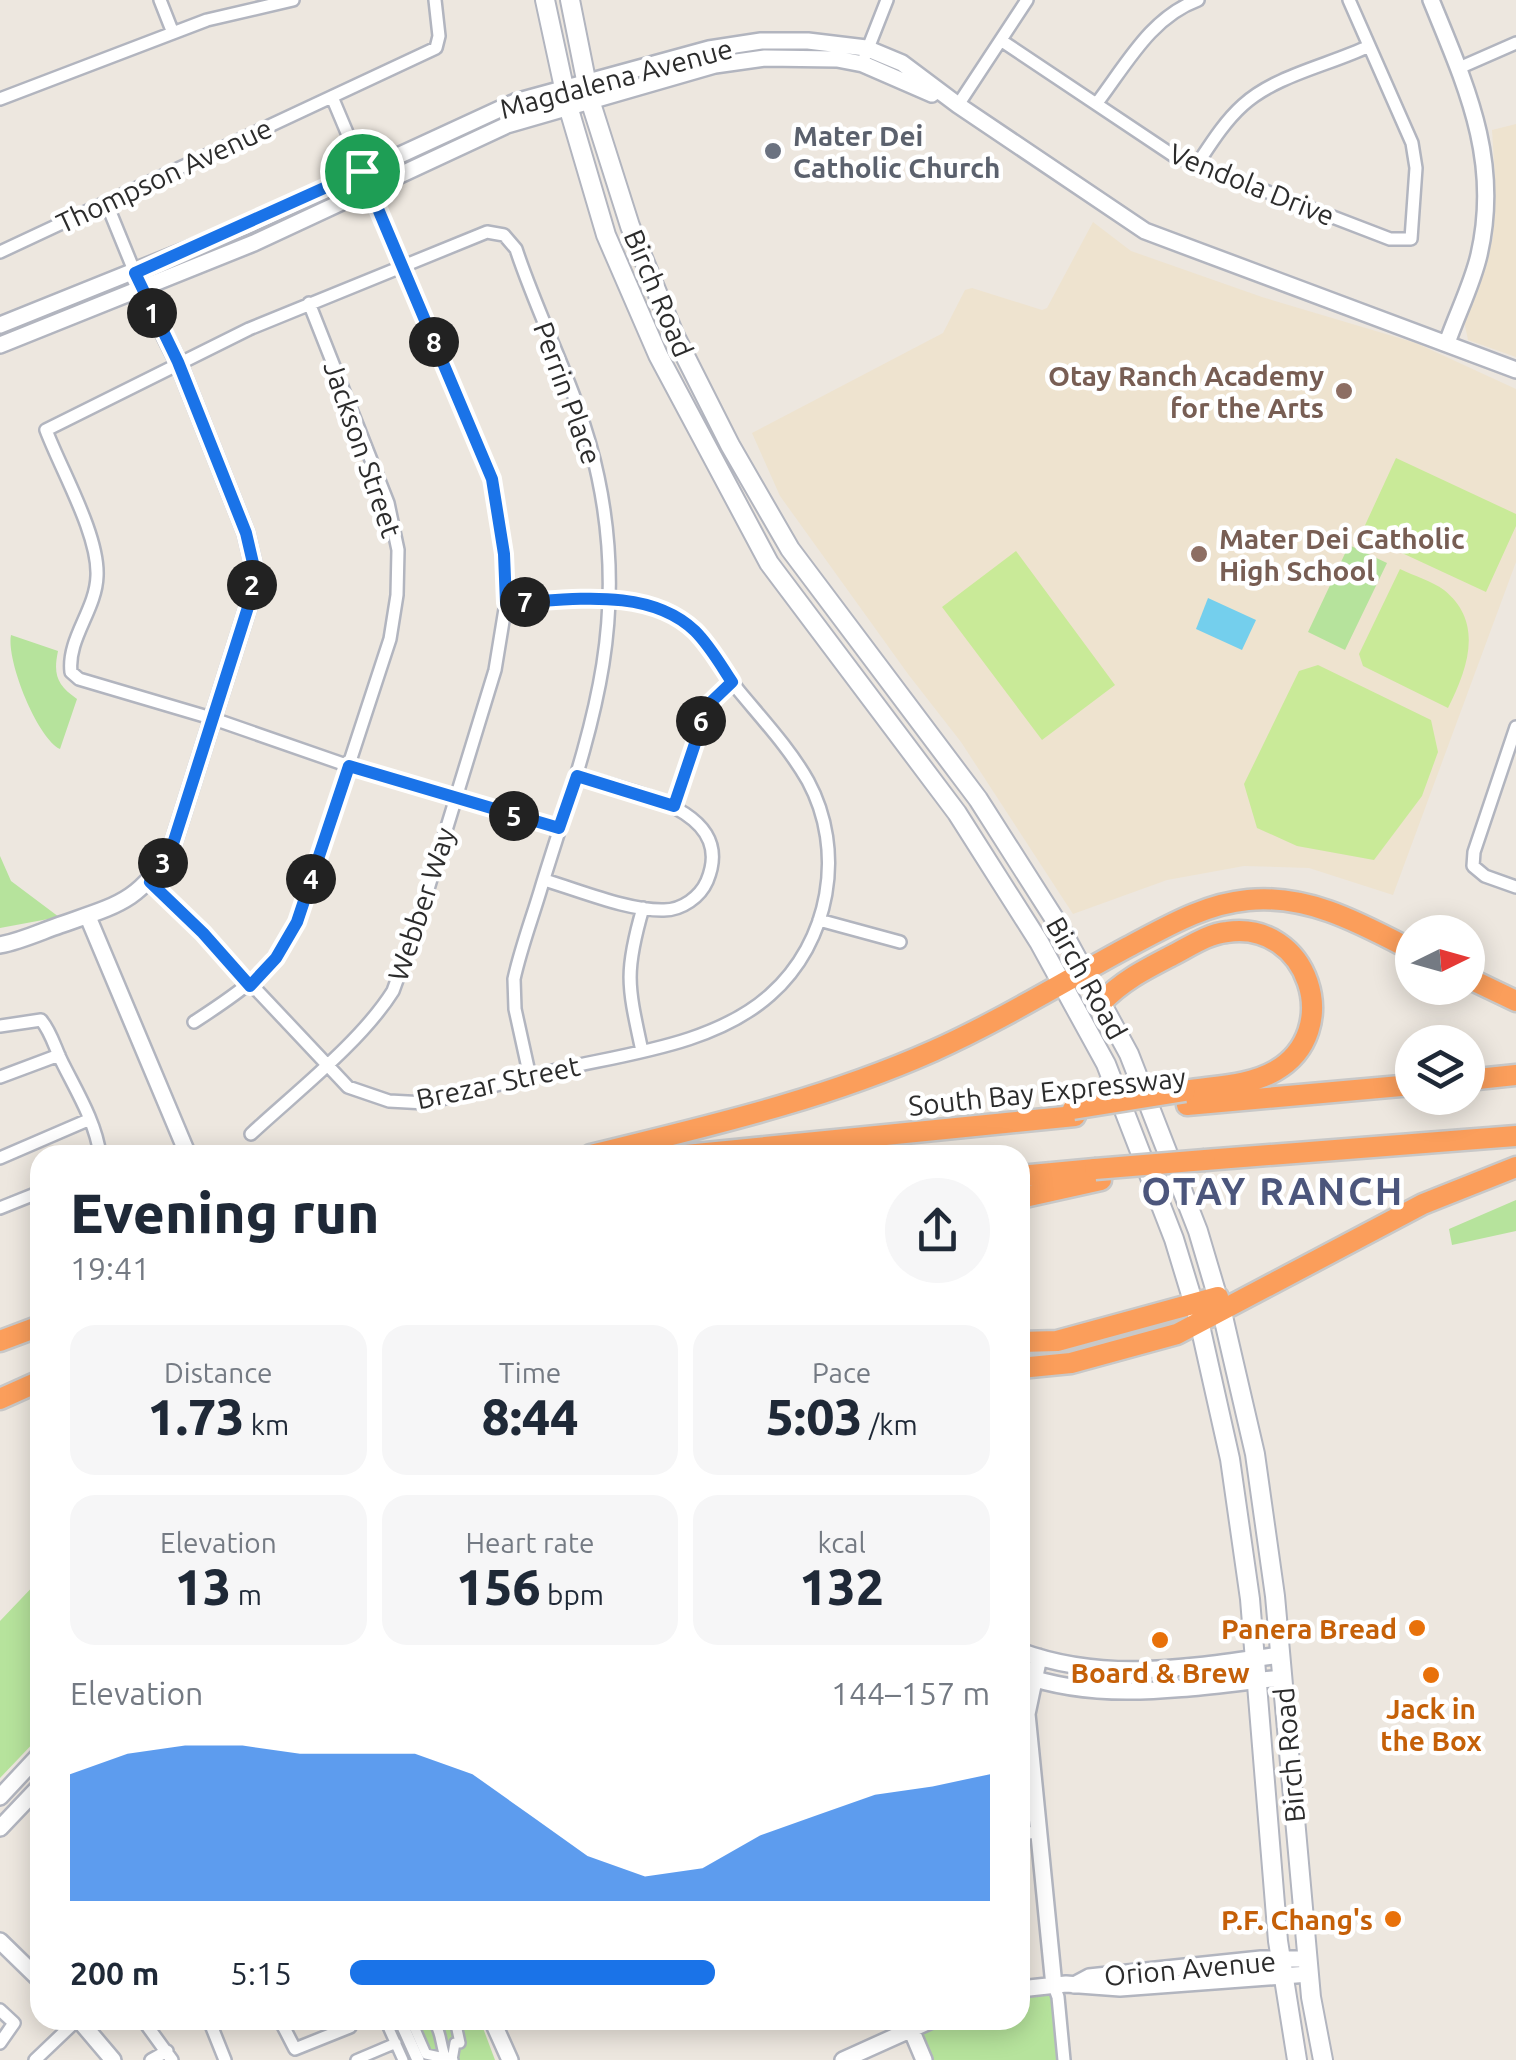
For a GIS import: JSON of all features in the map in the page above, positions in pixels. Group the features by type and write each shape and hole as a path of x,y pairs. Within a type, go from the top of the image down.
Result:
{"highway":[{"path":"632,1145 745,1117 870,1076 964,1036 1189,916 1224,904 1276,899 1316,906 1395,942"},
{"path":"1102,1003 1122,982 1224,932 1257,933 1294,955 1308,978 1313,1004 1308,1030 1295,1054 1259,1078 1186,1098"},
{"path":"1485,986 1516,1002"},
{"path":"1485,1078 1516,1075"},
{"name":"South Bay Expressway","path":"779,1145 1186,1098 1395,1086"},
{"path":"1030,1176 1098,1175 1200,1160 1516,1136"},
{"path":"1030,1342 1050,1342 1196,1313 1471,1182 1516,1167"},
{"path":"1030,1195 1098,1175"},
{"path":"1030,1367 1083,1360 1164,1338 1196,1313"},
{"path":"0,1341 30,1330"},
{"path":"0,1398 30,1385"}],"main road":[{"name":"Birch Road","path":"545,0 566,98 606,235 658,355 769,563 957,813 1062,983 1106,1064 1174,1239 1196,1313 1230,1459 1255,1658 1282,1967 1297,2060"},
{"name":"Birch Road","path":"570,0 588,92 630,226 674,334 739,463 790,549 978,799 1084,971 1129,1054 1198,1231 1220,1304 1255,1454 1276,1596 1308,1966 1323,2060"}],"street":[{"path":"160,0 173,33"},
{"path":"0,99 208,20 293,0"},
{"name":"Thompson Avenue","path":"0,252 436,48 439,36 434,0"},
{"path":"865,56 887,0"},
{"path":"958,105 1027,0"},
{"path":"1097,103 1154,27 1170,11 1198,0"},
{"path":"1196,166 1244,103 1266,89 1369,46 1349,0"},
{"path":"1430,0 1484,142 1486,214 1478,258 1447,343"},
{"name":"Vendola Drive","path":"1002,41 1174,156 1390,238 1412,239 1416,168 1412,143 1369,46"},
{"path":"1459,68 1516,43"},
{"name":"Magdalena Avenue","path":"0,325 135,273 505,106 566,98 765,58 865,56 902,63 1145,231 1516,370"},
{"name":"Webber Way","path":"251,1134 326,1065 381,1009 393,990 495,670 506,603 504,554 494,486 332,97"},
{"name":"Magdalena Avenue","path":"0,345 142,290 566,98"},
{"path":"0,945 88,917 150,882 172,847 249,604 253,563 246,533 178,362 142,290 106,202"},
{"name":"Perrin Place","path":"403,269 487,232 504,235 516,248 586,431 609,544 605,668 577,776 514,979 515,1009 530,1077"},
{"path":"403,269 309,303 178,362 46,430 95,551 98,576 91,606 69,658 71,672 79,678 349,766 559,828"},
{"name":"Jackson Street","path":"194,1022 250,986 276,958 297,922 394,626 398,550 388,503 309,303"},
{"name":"Brezar Street","path":"150,882 348,1086 389,1101 426,1102 642,1050 729,1023 760,1002 796,966 819,920 829,870 827,838 817,799 798,765 708,646 678,618 638,602 506,603"},
{"path":"674,806 708,705 732,682"},
{"path":"1516,727 1511,756 1474,852 1473,866 1485,876 1516,887"},
{"path":"544,880 643,908 679,908 704,888 712,868 713,853 706,831 674,806 577,776"},
{"path":"642,1050 628,984 631,948 643,908"},
{"path":"88,917 184,1145"},
{"path":"819,920 900,942"},
{"path":"0,1026 41,1020 50,1030 98,1145"},
{"path":"0,1078 59,1056"},
{"path":"30,1145 88,1120"},
{"path":"0,1158 30,1145"},
{"path":"0,1208 30,1196"},
{"path":"1030,1654 1077,1668 1133,1671 1280,1655"},
{"path":"1030,1671 1038,1657"},
{"path":"1030,1677 1071,1688 1130,1692 1282,1678"},
{"path":"1030,1739 1064,2060"},
{"path":"0,1796 30,1764"},
{"path":"0,1828 30,1796"},
{"path":"1030,1833 1037,1832"},
{"path":"0,1940 30,1970"},
{"name":"Orion Avenue","path":"1030,1988 1074,1985 1089,1977 1308,1966"},
{"path":"0,2010 14,2023 0,2042"},
{"path":"35,2060 67,2030"},
{"path":"87,2030 113,2060"},
{"path":"148,2060 169,2055 150,2030"},
{"path":"213,2030 225,2060"},
{"path":"285,2030 294,2049 342,2030"},
{"path":"438,2030 440,2047 448,2059"},
{"path":"448,2059 454,2043 460,2043 458,2030"},
{"path":"496,2030 510,2060"},
{"path":"843,2060 900,2030"},
{"path":"911,2030 924,2060"},
{"path":"412,2035 426,2054 448,2059"},
{"path":"356,2060 412,2035"},
{"path":"403,2060 412,2035"},
{"path":"412,2035 418,2060"}],"shaded area":[{"path":"1516,124 1516,357 1468,340 1464,321 1493,238 1492,130"},
{"name":"Mater Dei Catholic High School","path":"1093,222 1131,251 1262,297 1416,343 1516,389 1516,562 1393,895 1309,868 1244,866 1167,880 1073,914 961,742 780,496 752,433 943,333 965,290 972,288 1042,310 1047,308"}],"green space":[{"path":"1396,458 1516,514 1516,526 1486,592 1361,534"},
{"path":"1349,545 1387,563 1345,650 1308,632"},
{"path":"1016,551 1115,685 1042,740 942,607"},
{"path":"1400,569 1444,590 1465,617 1466,663 1448,708 1363,666 1359,654"},
{"path":"11,635 58,651 58,679 77,699 60,749 42,730 25,697 13,662"},
{"path":"1318,665 1431,720 1438,752 1422,796 1374,860 1297,846 1257,828 1244,784 1299,671"},
{"path":"0,856 11,881 59,917 0,928"},
{"path":"1516,1200 1516,1231 1452,1245 1449,1229"},
{"path":"30,1590 30,1746 0,1778 0,1621"},
{"path":"1054,1986 1060,2060 924,2060 911,2030 1030,2030 1030,1988"},
{"path":"392,2030 484,2030 495,2060 405,2060"}],"water":[{"path":"1208,598 1256,620 1242,650 1196,629"}],"place":[{"name":"Mater Dei Catholic Church","path":"773,151"},
{"name":"Otay Ranch Academy for the Arts","path":"1344,391"},
{"name":"Mater Dei Catholic High School","path":"1199,554"},
{"name":"Panera Bread","path":"1417,1628"},
{"name":"Board & Brew","path":"1160,1640"},
{"name":"Jack in the Box","path":"1431,1675"},
{"name":"P.F. Chang's","path":"1393,1919"}],"district":[{"name":"OTAY RANCH","path":"1273,1191"}],"route":[{"path":"362,171 492,479 504,554 506,603 632,601 659,608 693,630 732,682 708,705 700,722 674,806 577,776 559,828 349,766 297,922 276,958 250,986 150,882 172,847 249,604 253,563 246,533 178,362 135,273 362,171"}]}
